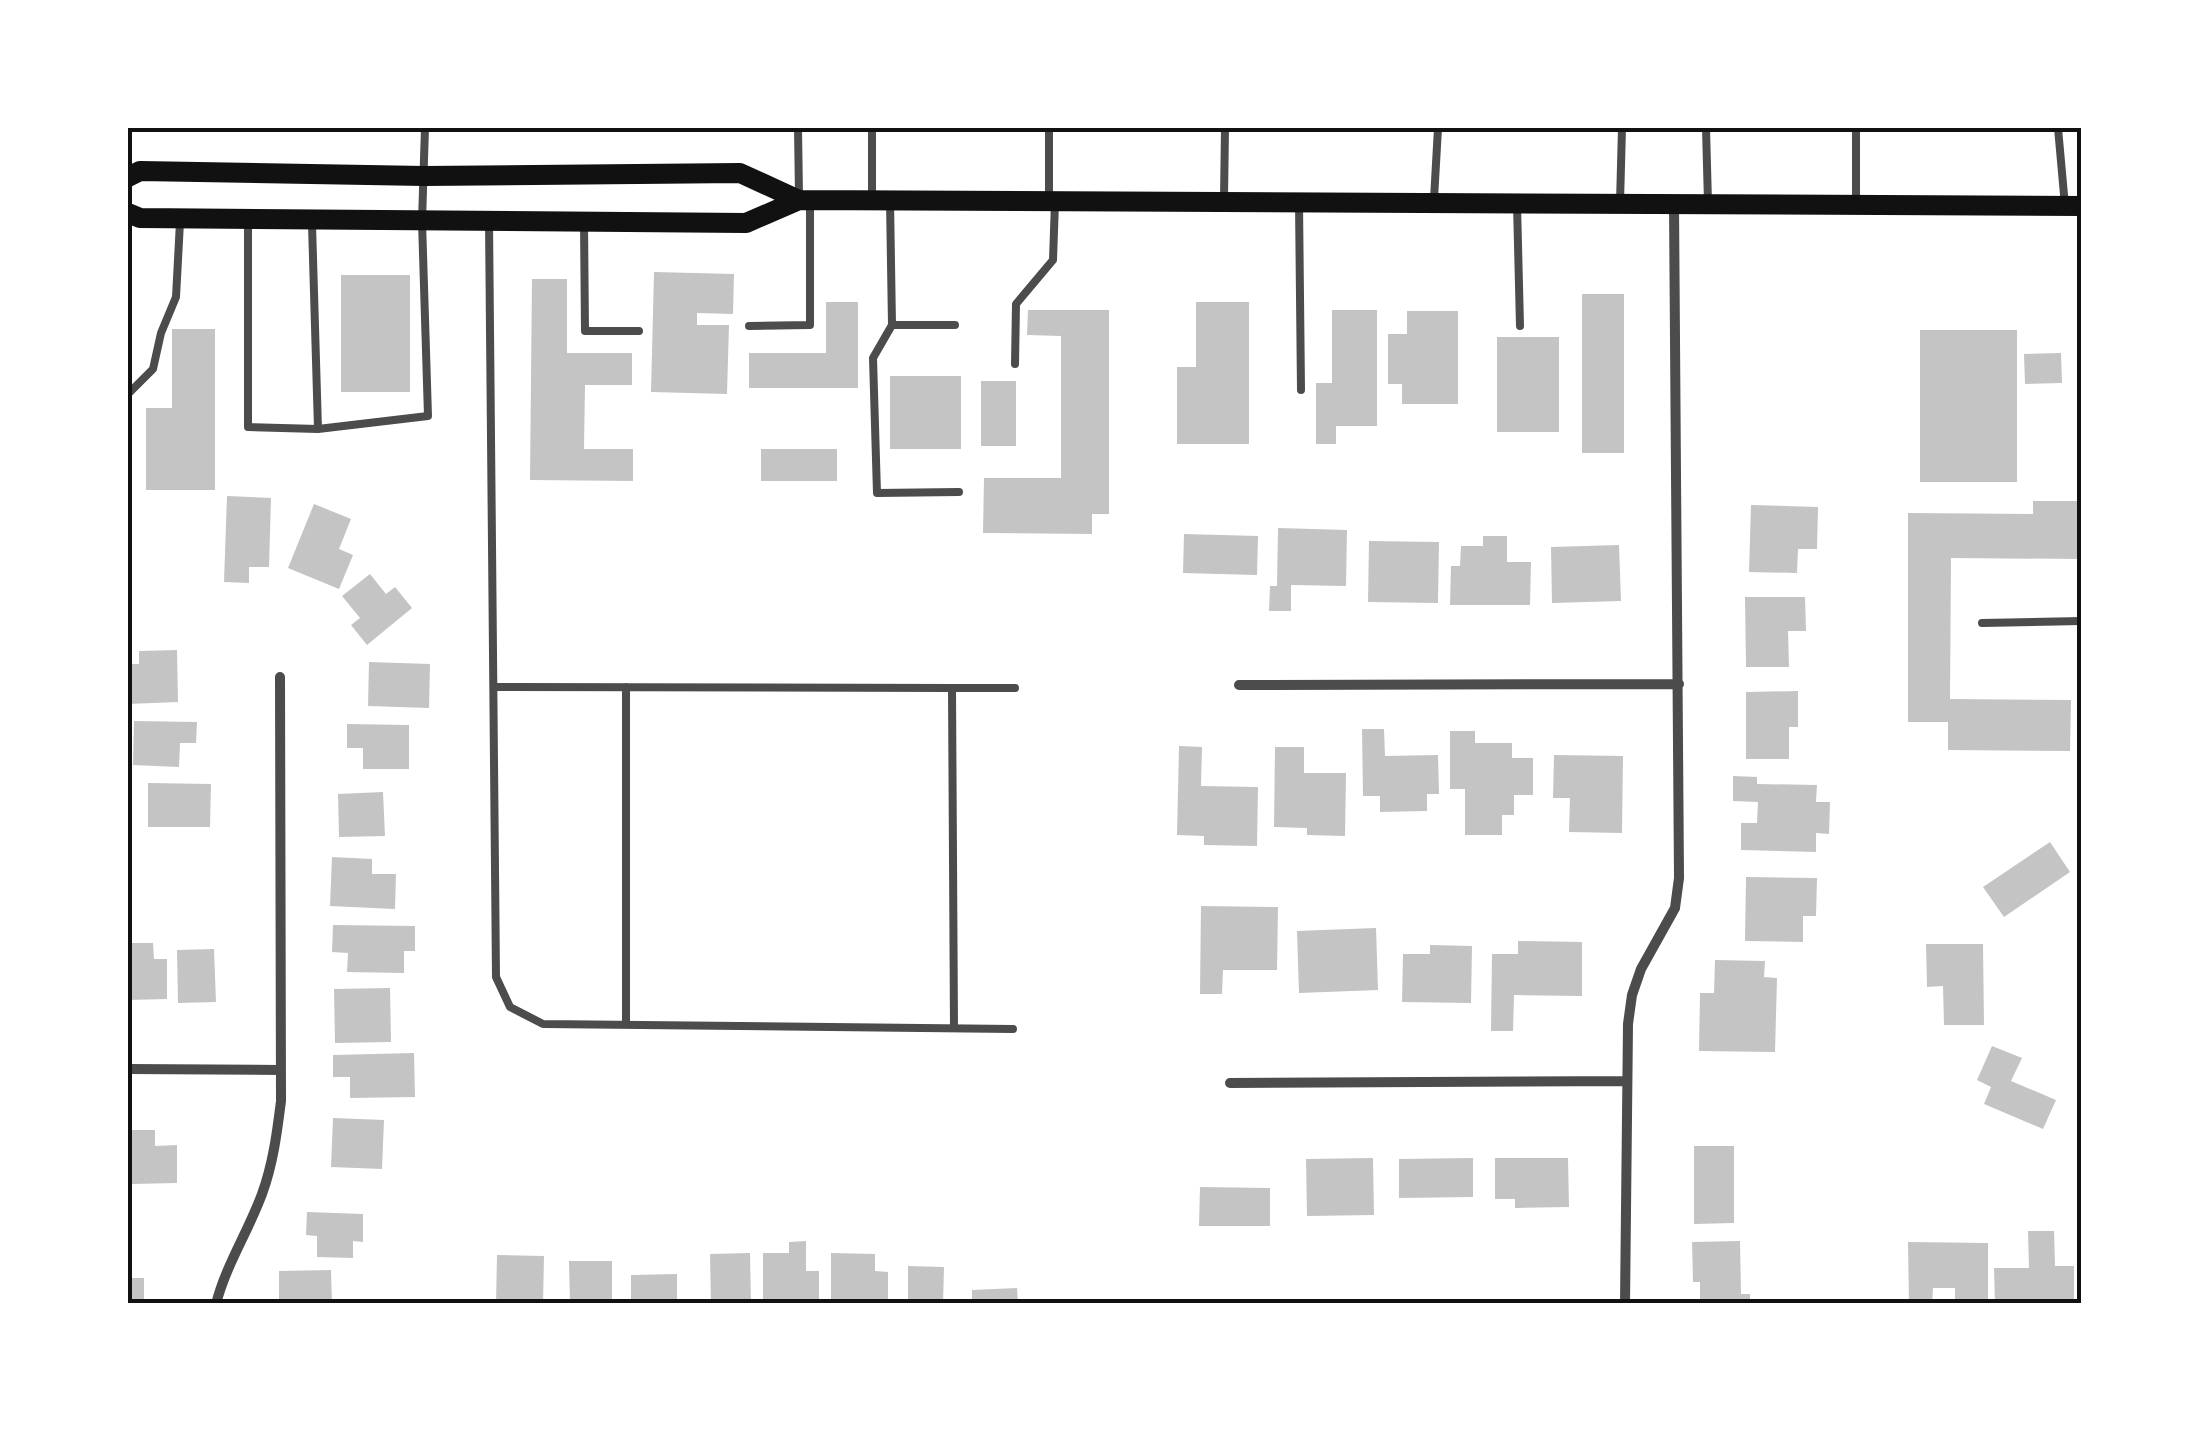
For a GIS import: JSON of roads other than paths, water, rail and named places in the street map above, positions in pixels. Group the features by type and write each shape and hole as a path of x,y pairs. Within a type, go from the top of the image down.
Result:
{"main road":[{"path":"128,177 140,171 424,176 740,173 804,200 2073,206"},
{"path":"128,213 140,218 746,223 804,200"}],"street":[{"path":"1626,1304 1628,1024 1632,995 1650,951 1675,908 1678,878 1680,684 1674,204"},
{"path":"216,1304 221,1284 262,1194 282,1102 280,677"},
{"path":"1240,685 1680,684"},
{"path":"128,1069 282,1070"},
{"path":"1230,1083 1628,1082"}],"lane":[{"path":"248,219 248,427 318,428 428,416 422,221 424,128"},
{"path":"749,326 810,326 798,128"},
{"path":"872,128 892,326 874,358 877,493 959,492"},
{"path":"1014,364 1016,304 1053,260 1049,128"},
{"path":"1224,202 1225,128"},
{"path":"1434,203 1438,128"},
{"path":"1620,204 1622,128"},
{"path":"1706,128 1708,204"},
{"path":"1856,128 1856,204"},
{"path":"2058,128 2073,206"},
{"path":"1299,203 1301,390"},
{"path":"1518,204 1520,326"},
{"path":"128,394 153,369 161,334 176,297 180,218"},
{"path":"312,219 318,428"},
{"path":"489,221 496,977 510,1007 543,1024 1013,1029"},
{"path":"584,222 585,331 639,331"},
{"path":"892,326 954,326"},
{"path":"1982,623 2082,621"},
{"path":"494,687 1014,688"},
{"path":"626,687 626,1025"},
{"path":"952,688 954,1028"}]}
